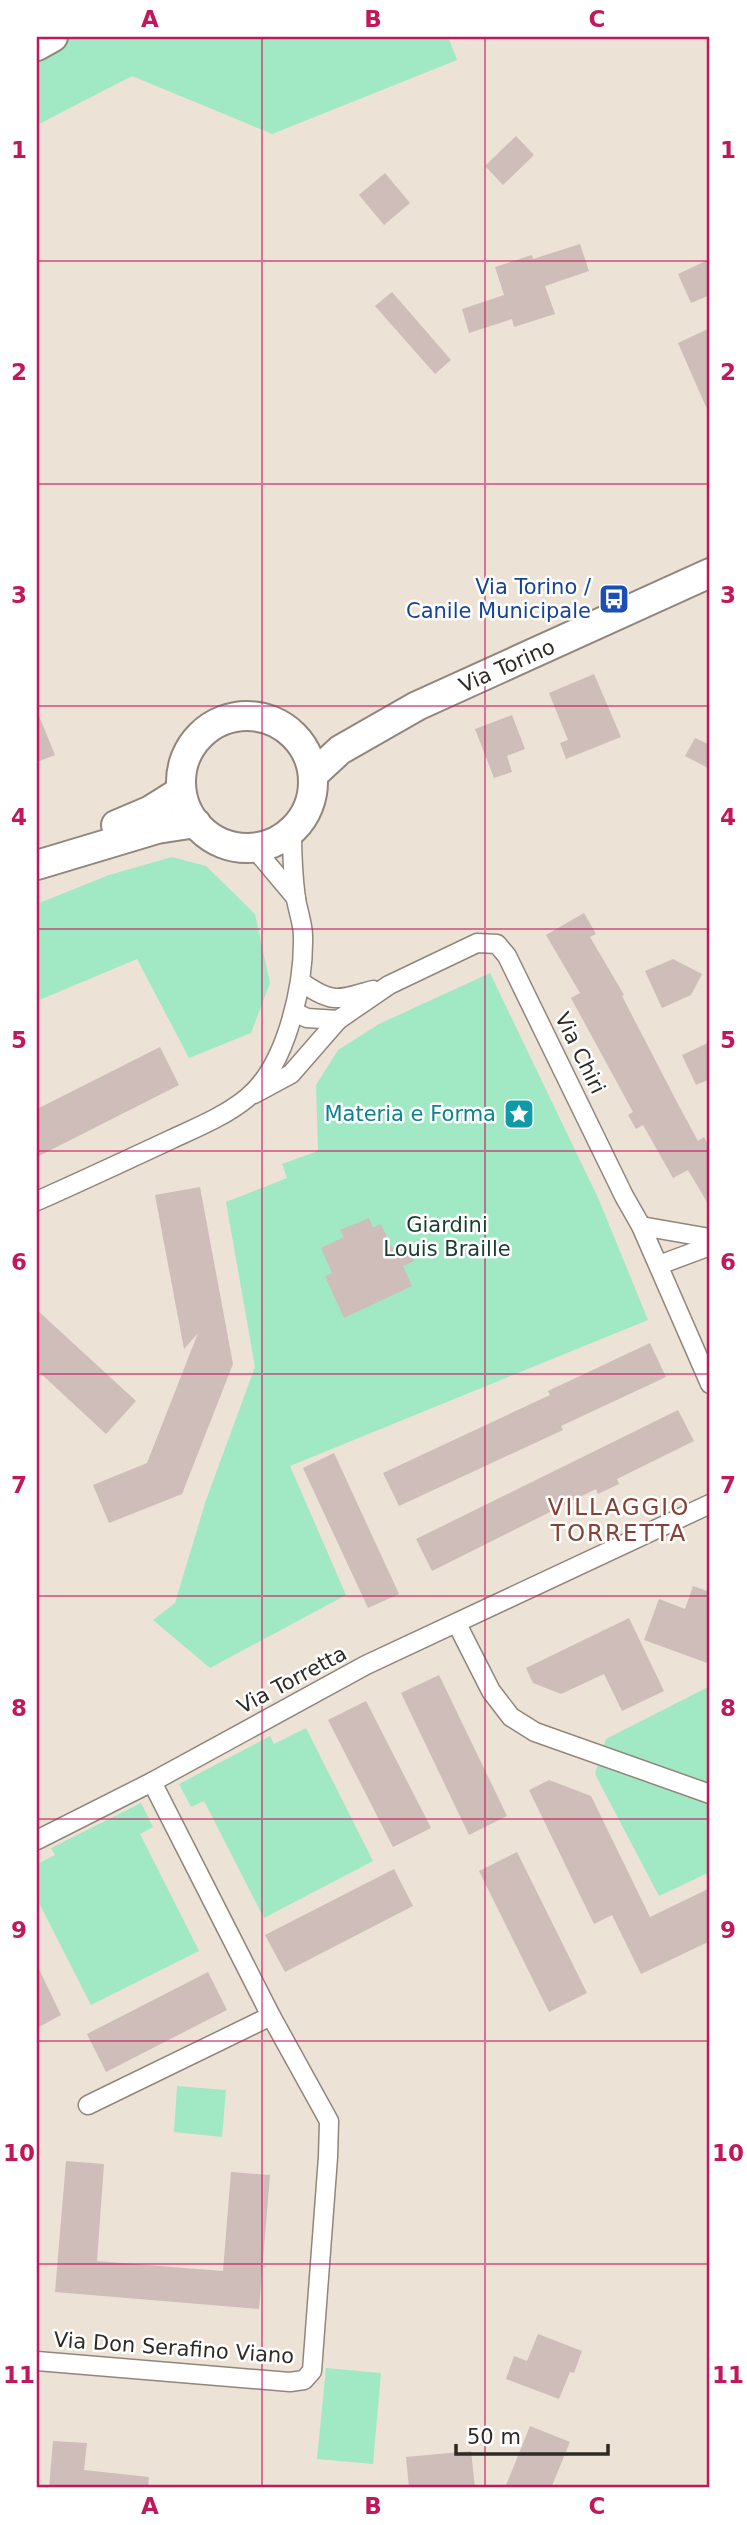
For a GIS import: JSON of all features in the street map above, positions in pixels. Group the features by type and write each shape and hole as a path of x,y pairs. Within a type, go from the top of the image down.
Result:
{"main road":[{"path":"37,46 53,37"},
{"name":"Via Torino","path":"313,775 340,750 417,706 710,573"},
{"name":"Via Torino","path":"298,738 323,737 417,706"},
{"path":"257,716 279,724 298,738 308,756 313,775 309,805 292,830 275,842 254,848 228,845 216,840 196,823 186,808 181,791 181,773 189,749 198,736 225,719 257,716"},
{"path":"38,865 64,847 149,811 181,791"},
{"path":"38,865 157,829 196,823"}],"street":[{"name":"Via Chiri","path":"248,1097 264,1078 281,1047 294,1012 300,982 303,934 296,898 292,830"},
{"name":"Via Chiri","path":"254,848 296,898"},
{"name":"Via Chiri","path":"300,982 324,997 339,1000 389,985 477,943 497,944 507,956 641,1226"},
{"name":"Via Chiri","path":"37,1201 220,1116 291,1074 338,1020 389,985"},
{"path":"294,1012 307,1018 338,1020"},
{"path":"641,1226 710,1238"},
{"path":"641,1226 710,1384"},
{"path":"659,1265 710,1246"},
{"name":"Via Torretta","path":"37,1839 152,1782 366,1665 710,1504"},
{"path":"457,1624 491,1691 515,1720 534,1732 710,1794"},
{"name":"Via Don Serafino Viano","path":"37,2361 290,2382 304,2380 312,2371 329,2121 271,2016 152,1782"},
{"path":"88,2105 271,2016"}],"green space":[{"path":"37,37 448,37 457,60 272,134 132,76 37,125"},
{"path":"172,857 206,866 255,914 270,983 251,1033 189,1058 137,959 37,1001 37,904 109,875"},
{"name":"Giardini Louis Braille","path":"490,973 599,1200 648,1320 290,1466 346,1595 210,1668 153,1620 175,1603 206,1500 255,1367 226,1202 287,1178 282,1164 318,1151 316,1085 338,1050 379,1024"},
{"path":"710,1686 710,1872 659,1896 595,1774 606,1739"},
{"path":"306,1728 373,1861 264,1918 204,1801 191,1807 179,1784 270,1736 274,1744"},
{"path":"141,1803 153,1827 140,1834 199,1951 91,2005 37,1899 37,1864 55,1855 51,1848"},
{"path":"177,2086 226,2090 222,2137 174,2132"},
{"path":"326,2368 381,2373 373,2464 317,2459"}],"building":[{"path":"516,136 534,155 503,185 485,166"},
{"path":"385,173 410,203 384,225 359,195"},
{"path":"580,244 589,271 545,286 555,314 514,327 512,319 469,333 462,309 504,295 495,267 532,255 533,259"},
{"path":"710,259 710,295 691,303 678,274"},
{"path":"392,292 451,360 435,374 375,306"},
{"path":"710,328 710,416 678,343"},
{"path":"594,674 621,737 566,759 560,743 568,740 549,693"},
{"path":"37,711 55,755 37,762"},
{"path":"512,715 525,749 507,756 512,772 494,778 475,729"},
{"path":"695,738 710,745 710,769 685,756"},
{"path":"584,913 596,934 590,937 624,995 622,996 679,1106 698,1141 704,1137 710,1148 710,1207 688,1170 673,1178 643,1125 636,1129 628,1115 633,1112 571,998 580,993 546,935"},
{"path":"673,959 702,974 691,995 662,1008 645,971"},
{"path":"710,1042 710,1079 696,1085 682,1055"},
{"path":"160,1047 179,1085 37,1157 37,1109"},
{"path":"200,1187 233,1364 182,1494 109,1523 93,1485 147,1463 198,1333 184,1349 155,1195"},
{"path":"369,1218 373,1228 381,1224 392,1248 406,1242 414,1261 403,1266 412,1286 344,1318 325,1276 332,1273 321,1248 344,1237 340,1230"},
{"path":"37,1310 136,1401 106,1434 37,1370"},
{"path":"650,1343 666,1377 561,1426 563,1430 399,1506 383,1473 550,1395 548,1391"},
{"path":"678,1410 694,1441 617,1479 619,1484 598,1494 596,1489 432,1571 416,1539"},
{"path":"334,1453 399,1594 368,1608 303,1468"},
{"path":"693,1586 710,1592 710,1664 644,1640 659,1599 685,1609"},
{"path":"629,1618 664,1691 622,1711 604,1674 561,1694 533,1683 526,1668"},
{"path":"439,1675 507,1816 469,1835 401,1693"},
{"path":"366,1701 431,1828 393,1847 328,1720"},
{"path":"549,1780 591,1796 650,1917 710,1888 710,1941 641,1974 612,1915 594,1924 529,1790"},
{"path":"517,1852 587,1993 549,2012 479,1871"},
{"path":"394,1869 413,1906 285,1972 265,1935"},
{"path":"37,1965 61,2015 37,2028"},
{"path":"208,1972 227,2010 106,2072 87,2034"},
{"path":"66,2161 104,2164 97,2261 223,2271 231,2172 270,2175 259,2309 55,2292"},
{"path":"538,2334 582,2351 574,2373 570,2372 559,2399 506,2379 514,2356 527,2361"},
{"path":"530,2426 570,2442 551,2488 505,2488"},
{"path":"53,2441 87,2443 84,2470 149,2477 148,2488 49,2488"},
{"path":"471,2451 475,2488 409,2488 406,2457"}],"place":[{"name":"Via Torino / Canile Municipale","path":"614,599"},
{"name":"Materia e Forma","path":"519,1114"}],"district":[{"name":"VILLAGGIO TORRETTA","path":"619,1520"}]}
